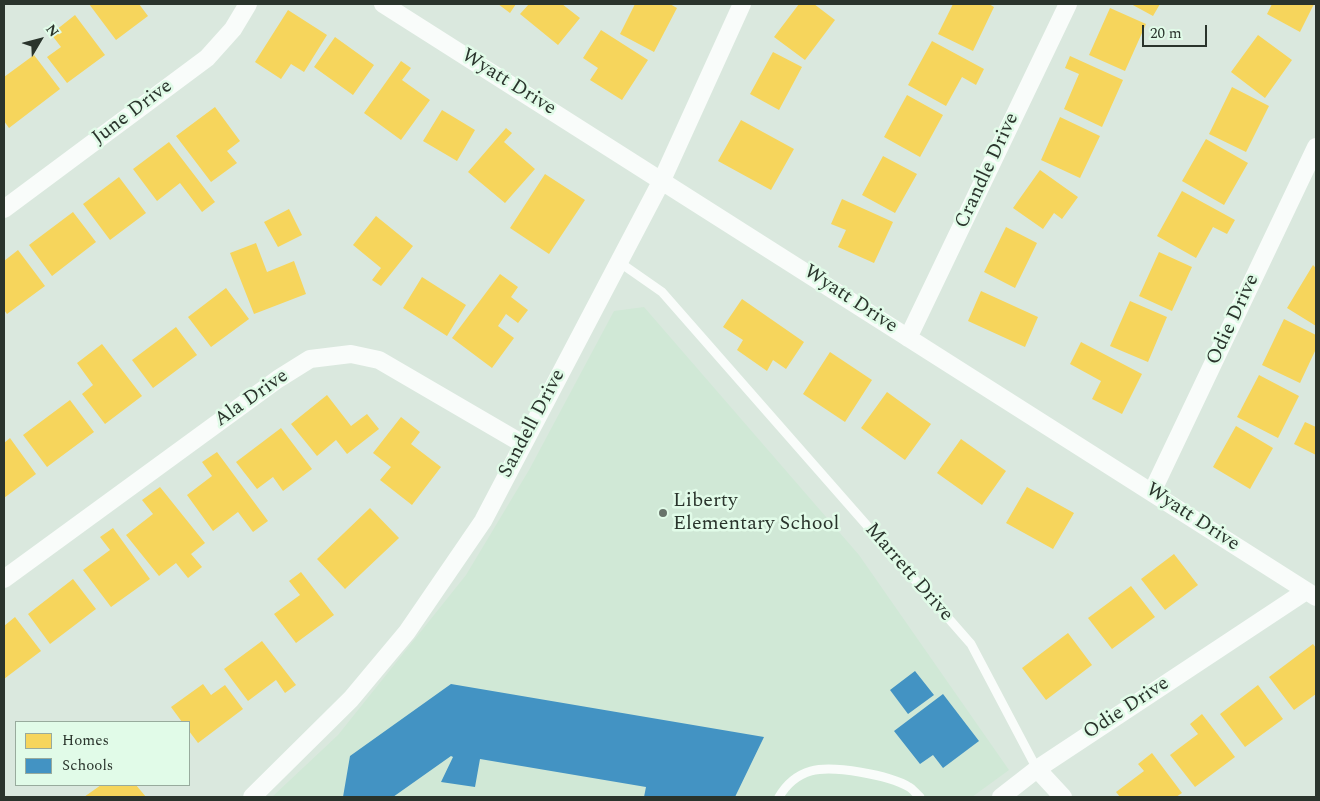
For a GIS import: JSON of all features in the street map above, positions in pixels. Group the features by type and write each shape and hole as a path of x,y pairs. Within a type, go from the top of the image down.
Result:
{"street":[{"name":"June Drive","path":"4,209 207,58 233,29 248,4"},
{"name":"Wyatt Drive","path":"383,4 1311,594"},
{"name":"Sandell Drive","path":"252,797 351,699 407,632 483,520 662,180 742,4"},
{"name":"Crandle Drive","path":"908,338 1068,4"},
{"name":"Odie Drive","path":"1152,492 1316,147"},
{"name":"Ala Drive","path":"4,579 278,379 310,359 351,354 379,360 523,444"},
{"name":"Odie Drive","path":"1001,797 1037,769 1311,594"},
{"name":"Marrett Drive","path":"1037,769 1063,797"}],"lane":[{"name":"Marrett Drive","path":"619,262 662,292 971,644 1037,769"},
{"path":"778,797 797,778 810,772 825,769 881,776 909,787 920,797"}],"shaded area":[{"name":"Liberty Elementary School","path":"644,307 859,555 1009,770 972,797 272,797 338,735 466,575 529,470 614,311"}],"building: Homes":[{"path":"89,4 139,4 148,16 116,40"},
{"path":"498,4 516,4 510,13"},
{"path":"529,4 562,4 580,18 558,45 520,14"},
{"path":"635,4 670,4 677,8 654,52 620,34"},
{"path":"799,4 814,4 835,20 805,60 774,37"},
{"path":"953,4 989,4 994,7 973,51 938,34"},
{"path":"1131,4 1160,4 1153,16"},
{"path":"1272,4 1314,4 1300,32 1267,14"},
{"path":"1110,8 1146,24 1125,71 1089,55"},
{"path":"288,10 327,35 304,72 291,64 281,79 255,62"},
{"path":"75,15 105,55 67,83 47,57 61,47 51,34"},
{"path":"601,30 648,60 622,100 590,80 598,68 583,58"},
{"path":"1258,35 1292,60 1265,98 1231,72"},
{"path":"335,37 374,65 353,95 314,67"},
{"path":"932,41 984,69 976,85 962,77 946,106 908,85"},
{"path":"773,52 802,67 779,110 750,94"},
{"path":"34,55 60,89 9,128 4,121 4,77"},
{"path":"1070,56 1123,80 1102,127 1064,109 1079,74 1065,68"},
{"path":"401,61 411,68 402,80 430,100 401,140 364,113"},
{"path":"1232,87 1269,106 1246,152 1209,134"},
{"path":"907,95 943,115 920,157 884,137"},
{"path":"215,107 240,141 227,151 237,163 211,182 176,136"},
{"path":"442,110 475,130 457,161 423,141"},
{"path":"1060,117 1100,136 1080,178 1041,160"},
{"path":"741,120 794,149 771,190 718,161"},
{"path":"506,128 512,133 504,142 535,169 505,203 468,172"},
{"path":"1206,139 1248,163 1224,205 1182,181"},
{"path":"169,142 215,202 202,212 180,183 157,201 133,169"},
{"path":"883,156 917,174 895,213 862,195"},
{"path":"1040,170 1078,197 1062,219 1054,213 1043,229 1013,208"},
{"path":"545,174 585,200 549,254 510,228"},
{"path":"119,177 146,213 110,240 83,204"},
{"path":"1182,191 1235,220 1227,234 1213,227 1196,258 1157,236"},
{"path":"842,199 893,222 874,263 838,247 846,230 831,224"},
{"path":"289,209 302,235 278,247 264,222"},
{"path":"73,212 96,242 52,276 29,245"},
{"path":"376,216 413,246 381,286 372,280 381,268 353,245"},
{"path":"1006,227 1037,243 1015,288 984,272"},
{"path":"256,243 267,272 294,261 306,294 254,314 230,253"},
{"path":"18,250 45,286 7,314 4,310 4,261"},
{"path":"1159,252 1192,267 1172,311 1139,296"},
{"path":"1313,265 1316,268 1316,326 1287,308"},
{"path":"500,274 518,287 511,297 528,310 518,323 506,314 498,326 514,338 492,368 452,338"},
{"path":"422,277 466,305 447,336 403,308"},
{"path":"226,288 249,319 211,347 188,317"},
{"path":"981,291 1038,317 1025,347 968,321"},
{"path":"742,299 804,342 786,369 773,360 767,371 737,350 743,340 723,327"},
{"path":"1130,301 1167,317 1148,362 1110,346"},
{"path":"1284,319 1316,335 1316,349 1300,383 1262,365"},
{"path":"176,327 197,355 153,388 132,360"},
{"path":"1081,342 1142,374 1122,414 1092,399 1101,381 1070,364"},
{"path":"102,344 142,396 105,424 82,394 93,385 77,363"},
{"path":"830,352 872,380 845,422 803,394"},
{"path":"1259,375 1299,396 1278,438 1237,417"},
{"path":"887,392 931,424 905,460 861,428"},
{"path":"327,395 351,426 367,414 379,429 347,454 336,440 317,456 291,424"},
{"path":"70,400 94,432 47,467 23,435"},
{"path":"401,417 420,432 411,444 441,467 412,505 380,480 391,467 373,453"},
{"path":"1305,422 1316,427 1316,455 1294,444"},
{"path":"1236,426 1273,448 1250,489 1213,467"},
{"path":"281,428 312,469 283,491 273,477 257,489 236,462"},
{"path":"10,438 36,474 4,498 4,443"},
{"path":"961,439 1006,471 982,505 937,473"},
{"path":"217,452 268,521 253,532 238,512 213,531 187,495 212,476 202,462"},
{"path":"160,487 205,543 191,554 202,567 188,578 176,563 159,576 126,535 153,514 142,500"},
{"path":"1027,487 1074,513 1053,549 1006,523"},
{"path":"370,508 399,538 345,589 317,559"},
{"path":"113,528 150,579 111,607 83,570 110,550 100,537"},
{"path":"1174,554 1198,585 1165,610 1141,579"},
{"path":"301,572 334,615 296,643 274,614 300,595 289,581"},
{"path":"73,579 96,609 50,644 28,614"},
{"path":"1131,586 1155,617 1112,649 1088,618"},
{"path":"15,617 41,651 4,679 4,626"},
{"path":"1068,633 1092,665 1046,700 1022,668"},
{"path":"262,641 296,685 285,693 276,680 248,701 224,669"},
{"path":"1313,644 1316,648 1316,694 1294,710 1269,677"},
{"path":"203,684 211,695 225,685 243,709 198,743 190,732 190,721 181,721 171,707"},
{"path":"1258,685 1283,719 1245,747 1220,714"},
{"path":"1202,714 1235,757 1195,787 1170,755 1198,734 1190,724"},
{"path":"1152,753 1182,793 1176,797 1120,797 1116,792 1144,771 1138,764"},
{"path":"100,786 137,786 146,797 84,797"}],"building: Schools":[{"path":"915,671 934,695 908,714 890,690"},
{"path":"451,684 764,737 735,797 644,797 646,787 480,759 475,787 441,782 453,757 451,756 393,797 343,797 350,756"},
{"path":"943,694 979,741 943,768 933,755 920,764 894,731"}],"place":[{"name":"Liberty Elementary School","path":"663,513"}]}
